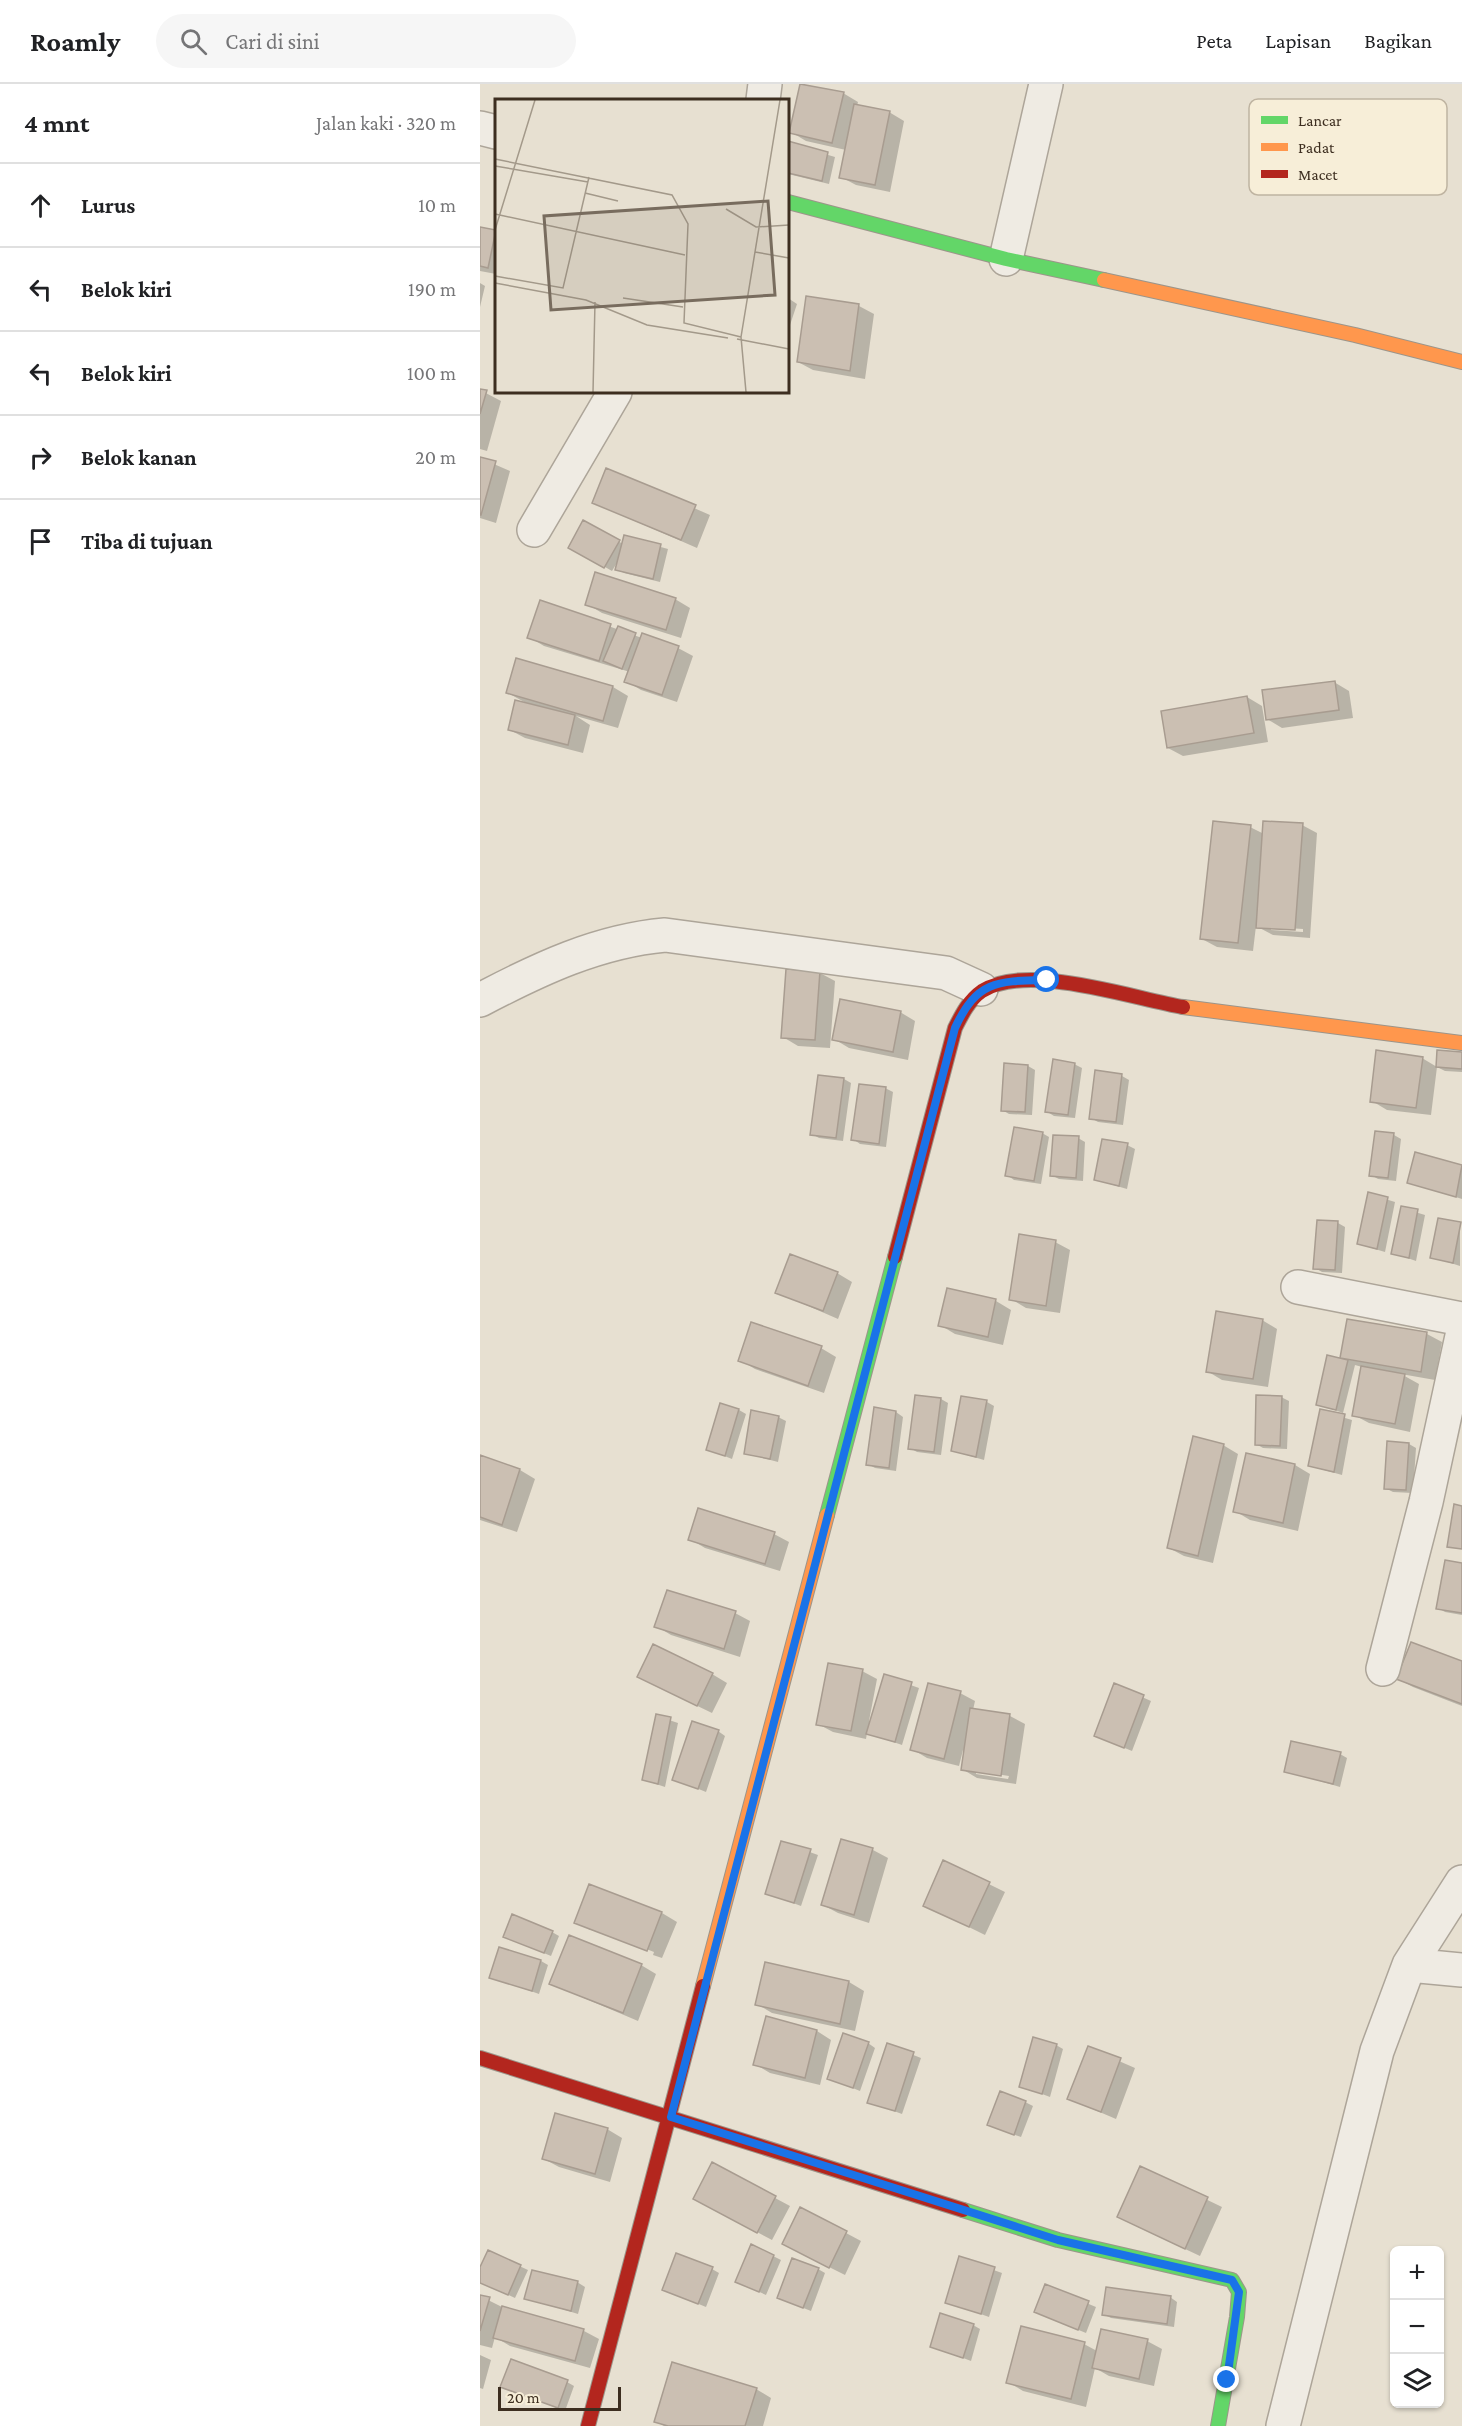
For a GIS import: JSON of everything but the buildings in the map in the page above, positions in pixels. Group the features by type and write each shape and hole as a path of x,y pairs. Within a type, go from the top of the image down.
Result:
{"street":[{"path":"763,99 765,84"},
{"path":"1006,259 1046,84"},
{"path":"480,128 495,132"},
{"path":"789,202 1006,259 1355,335 1462,363"},
{"path":"534,530 614,393"},
{"path":"480,1000 575,954 631,938 665,934 946,973 981,989"},
{"path":"588,2426 671,2117 955,1028 965,1006 981,989 1011,981 1047,980 1153,1002 1462,1043"},
{"path":"1298,1287 1462,1319"},
{"path":"1383,1669 1426,1502 1462,1336"},
{"path":"1283,2426 1377,2051 1409,1965 1462,1882"},
{"path":"1409,1965 1462,1970"},
{"path":"480,2058 1058,2240 1232,2280 1239,2292 1237,2317 1218,2426"}],"traffic: fast":[{"path":"789,202 1006,259 1104,280"},
{"path":"827,1515 895,1257"},
{"path":"963,2210 1058,2240 1232,2280 1239,2292 1237,2317 1218,2426"}],"traffic: slow":[{"path":"1104,280 1355,335 1462,362"},
{"path":"1183,1007 1462,1043"},
{"path":"703,1986 827,1515"}],"traffic: jam":[{"path":"895,1257 955,1028 966,1008 977,995 1001,983 1025,980 1052,981 1108,990 1183,1007"},
{"path":"588,2426 703,1986"},
{"path":"480,2058 963,2210"}],"route":[{"path":"1047,980 1011,981 981,989 965,1006 955,1028 671,2117 1058,2240 1232,2280 1239,2292 1227,2380"}]}
